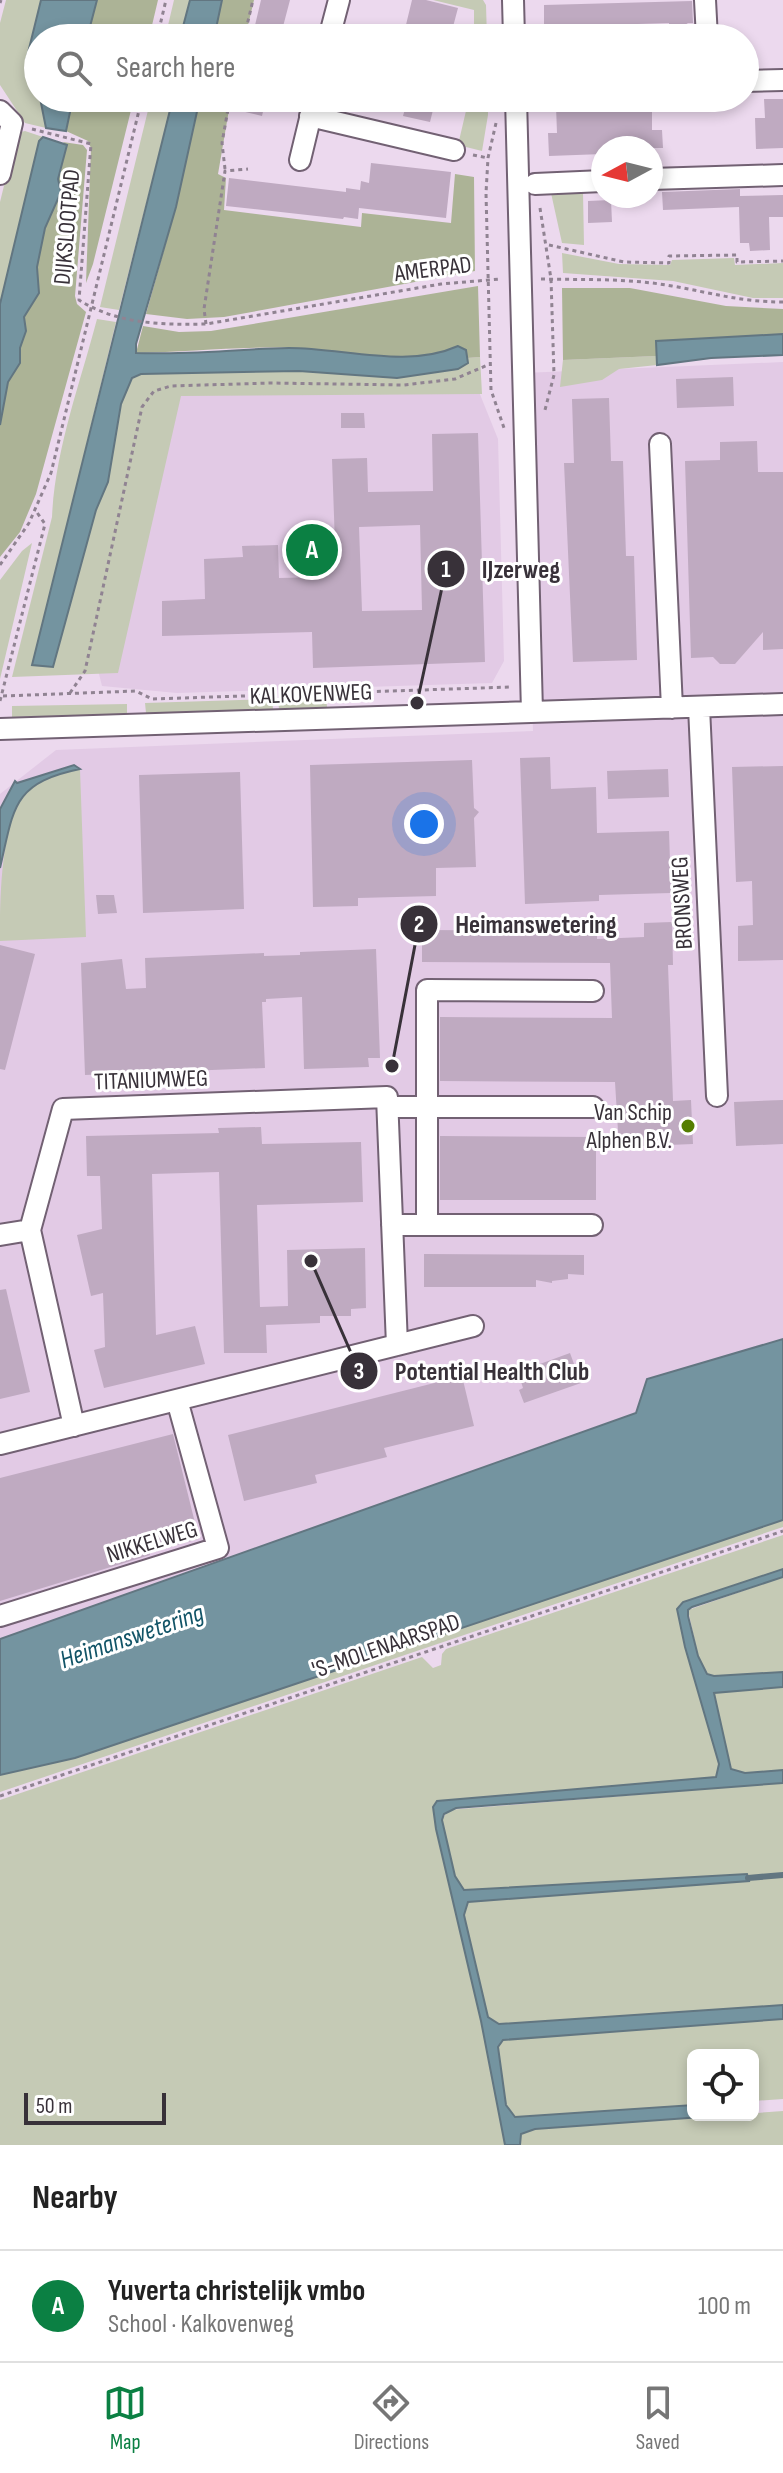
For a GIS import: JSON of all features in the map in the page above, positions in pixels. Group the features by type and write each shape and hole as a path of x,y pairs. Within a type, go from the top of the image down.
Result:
{"street":[{"path":"333,24 339,0"},
{"path":"513,0 514,24"},
{"path":"705,0 706,24"},
{"path":"759,81 783,80"},
{"path":"0,111 12,123 0,174"},
{"path":"300,160 311,112"},
{"path":"329,112 454,150"},
{"path":"516,112 532,712"},
{"path":"663,179 783,175"},
{"path":"535,184 591,182"},
{"path":"660,444 672,708"},
{"name":"KALKOVENWEG","path":"0,729 783,704"},
{"name":"BRONSWEG","path":"699,707 717,1096"},
{"path":"427,1225 427,990 593,991"},
{"name":"TITANIUMWEG","path":"30,1230 63,1109 387,1097 388,1107 593,1107"},
{"path":"388,1107 397,1345"},
{"path":"392,1225 592,1225"},
{"path":"0,1235 30,1230 74,1426"},
{"path":"0,1444 473,1326"},
{"name":"NIKKELWEG","path":"0,1616 218,1548 177,1400"}],"path":[{"path":"160,24 166,0"},
{"path":"247,24 253,0"},
{"name":"DIJKSLOOTPAD","path":"0,565 36,511 51,473 139,112"},
{"path":"206,324 204,309 225,171 222,143 228,112"},
{"path":"496,122 488,158 486,193 490,364 491,390 505,432"},
{"name":"DIJKSLOOTPAD","path":"43,132 91,144 79,300 91,307"},
{"path":"225,171 248,169"},
{"path":"535,184 551,279 554,375 543,418"},
{"path":"547,245 624,262 669,263 669,256 737,255 737,262 783,261"},
{"name":"AMERPAD","path":"91,307 108,316 170,325 206,324 441,284 521,278 627,280 732,299 783,302"},
{"path":"70,693 85,671 142,407 154,391 171,386 270,383 404,385 455,379 490,364"},
{"name":"DIJKSLOOTPAD","path":"0,701 45,524 36,511"},
{"name":"KALKOVENWEG","path":"3,696 136,691 152,699 531,686"},
{"name":"'S-MOLENAARSPAD","path":"0,1796 783,1531"}],"shaded area":[{"name":"Heimanswetering","path":"783,362 783,1339 648,1379 637,1412 0,1639 0,794 56,750 533,731 523,373"},
{"path":"477,387 498,439 504,661 492,683 177,693 102,686 96,662 162,394"}],"green space":[{"path":"6,0 41,0 35,24 24,24 24,112 43,112 46,128 25,123 0,85 0,23"},
{"path":"97,0 158,0 152,24 91,24"},
{"path":"174,0 190,0 184,24 168,24"},
{"path":"222,0 254,0 248,24 217,24"},
{"path":"433,0 483,0 487,24 474,24 474,10"},
{"path":"70,112 131,112 86,283 91,148 88,141 66,131"},
{"path":"148,112 169,112 119,310 100,307"},
{"path":"197,112 229,112 218,174 226,178 224,210 361,227 362,213 451,223 455,174 474,177 475,271 224,317 187,319 146,314 176,207"},
{"path":"466,112 488,112 482,151 458,145"},
{"path":"25,131 43,137 39,141 0,304 0,202 17,133"},
{"path":"63,142 83,145 87,150 75,296 77,304 86,312 36,494 20,532 0,557 0,425 8,382 20,363 20,348 26,331 24,317 39,293 37,267 45,228 61,192 58,180 67,146"},
{"path":"583,192 584,245 562,243 551,193"},
{"path":"562,253 619,264 670,265 672,260 734,258 735,265 783,263 783,298 753,298 673,281 563,273"},
{"path":"478,286 480,357 467,358 466,350 458,346 420,356 400,357 295,348 136,353 143,326 179,332 211,331"},
{"path":"562,288 630,288 726,306 783,309 783,334 657,341 656,356 563,360"},
{"path":"97,319 116,322 33,665 53,667 96,510 108,482 121,404 132,378 141,374 299,371 397,378 467,363 467,358 480,357 482,394 181,396 118,673 12,677 52,517 63,442"},
{"path":"656,356 657,365 619,369 602,380 560,387 563,360"},
{"path":"32,543 0,679 0,580"},
{"path":"326,697 327,707 279,709 278,699"},
{"path":"272,699 273,709 146,713 145,703"},
{"path":"127,704 127,714 12,717 12,706"},
{"path":"80,769 86,937 0,941 4,857 8,834 21,797 32,785"},
{"path":"783,1520 783,1527 0,1792 0,1775 75,1758"},
{"path":"783,1535 783,1569 679,1605 719,1764 716,1777 433,1807 505,2145 0,2145 0,1800 422,1657 433,1668 441,1665 446,1649"},
{"path":"783,1577 783,1672 707,1674 698,1656 688,1610"},
{"path":"783,1687 783,1770 745,1773 731,1769 714,1692"},
{"path":"783,1783 783,2005 500,2024 488,2017 464,1915 468,1902 748,1880 746,1875 464,1890 455,1876 442,1820 448,1810"},
{"path":"783,2019 783,2099 759,2101 759,2049 687,2049 687,2105 514,2117 506,2105 497,2047 503,2040"},
{"path":"783,2111 783,2145 520,2145 521,2134 535,2129 687,2118 687,2121 759,2121 759,2113"}],"water":[{"path":"41,0 97,0 91,24 35,24"},
{"path":"190,0 222,0 217,24 184,24"},
{"path":"43,112 70,112 66,131 46,128"},
{"path":"170,112 197,112 176,207 136,353 289,348 397,357 438,353 458,346 466,350 468,363 458,369 397,378 299,371 141,374 132,378 121,404 108,482 96,510 53,667 32,665"},
{"path":"43,137 67,145 58,179 61,192 45,228 37,267 39,293 24,317 26,331 20,348 20,363 8,382 0,425 0,304 39,141"},
{"path":"783,334 783,355 711,358 657,365 656,341"},
{"path":"74,765 80,769 41,782 20,801 9,829 0,868 0,809 15,781 17,783"},
{"path":"783,1339 783,1520 75,1758 0,1775 0,1639 636,1413 647,1379"},
{"path":"783,1569 783,1577 692,1607 688,1610 688,1616 698,1656 707,1674 783,1672 783,1687 714,1693 731,1769 745,1773 783,1770 783,1783 456,1808 444,1814 442,1820 455,1876 464,1890 747,1874 749,1881 468,1902 464,1915 488,2017 499,2024 783,2005 783,2019 503,2040 498,2047 506,2105 515,2117 687,2105 687,2118 535,2129 521,2134 520,2145 505,2145 433,1807 437,1801 716,1777 719,1764 677,1609 683,1602"}],"building":[{"path":"261,0 290,0 284,24 255,24"},
{"path":"412,0 458,8 454,24 406,24"},
{"path":"692,1 693,23 544,24 544,5"},
{"path":"764,99 783,99 783,148 756,149 755,118 765,118"},
{"path":"404,112 432,112 430,122 403,116"},
{"path":"556,112 652,112 652,130 662,130 662,136 591,136 591,154 549,156 548,133 557,133"},
{"path":"371,163 451,172 446,218 359,208 358,219 343,219 226,206 229,178 346,192 346,188 360,190 361,181 369,183"},
{"path":"740,189 740,196 783,195 783,217 769,217 770,250 750,251 749,243 740,243 739,207 663,210 663,192"},
{"path":"588,201 591,201 591,208 611,208 612,222 588,223"},
{"path":"733,377 734,406 677,408 676,379"},
{"path":"609,398 611,461 623,461 626,556 634,556 637,660 573,662 564,463 574,463 572,399"},
{"path":"341,413 364,413 365,428 341,428"},
{"path":"478,433 485,662 313,668 312,632 162,636 162,601 205,599 204,559 243,557 242,546 278,545 279,578 323,577 322,544 335,544 332,459 367,458 368,492 433,491 432,434","holes":["420,525 422,610 362,611 359,527"]},
{"path":"757,441 758,472 783,472 783,649 763,650 763,632 735,664 720,664 713,657 691,658 685,461 720,460 720,442"},
{"path":"550,757 551,789 596,787 597,833 669,831 671,893 599,895 599,901 525,904 520,758"},
{"path":"472,760 474,808 479,812 474,818 476,867 436,868 436,896 358,898 358,906 313,907 310,765"},
{"path":"783,766 783,960 738,961 738,926 753,925 752,881 736,882 732,767"},
{"path":"668,769 669,797 608,799 607,771"},
{"path":"240,772 244,909 143,913 139,775"},
{"path":"96,895 114,895 117,913 98,914"},
{"path":"672,922 673,965 668,965 673,1101 691,1100 693,1144 619,1147 615,1082 440,1081 440,1017 612,1018 610,963 422,962 422,930 597,931 597,939 644,937 644,923"},
{"path":"0,945 35,954 5,1070 0,1069"},
{"path":"376,949 380,1058 368,1058 369,1067 304,1069 302,997 266,999 262,1002 265,1068 85,1075 81,963 122,959 126,989 146,988 145,958 264,953 264,956 300,955 300,952"},
{"path":"783,1100 783,1144 736,1146 734,1102"},
{"path":"261,1127 262,1144 361,1142 363,1202 257,1205 260,1307 288,1306 287,1250 365,1248 366,1308 351,1309 351,1316 320,1316 320,1323 266,1325 267,1353 224,1353 219,1172 152,1174 156,1335 195,1326 205,1364 104,1388 94,1350 105,1347 103,1293 91,1296 77,1235 102,1229 100,1176 87,1176 86,1136 219,1133 218,1128"},
{"path":"440,1136 596,1137 596,1200 440,1200"},
{"path":"424,1254 584,1255 584,1275 568,1274 568,1279 552,1283 536,1280 536,1287 424,1287"},
{"path":"6,1289 30,1392 0,1399 0,1290"},
{"path":"570,1353 581,1383 524,1403 519,1390 523,1388 518,1372"},
{"path":"462,1376 474,1426 384,1448 387,1457 315,1475 317,1483 244,1501 228,1435"},
{"path":"173,1434 199,1539 0,1601 0,1478"}],"waterway":[{"path":"748,1878 783,1875"}],"place":[{"name":"Yuverta christelijk vmbo","path":"312,550"},
{"name":"IJzerweg","path":"417,703"},
{"name":"Heimanswetering","path":"392,1066"},
{"name":"Van Schip Alphen B.V.","path":"688,1126"},
{"name":"Potential Health Club","path":"311,1261"}]}
